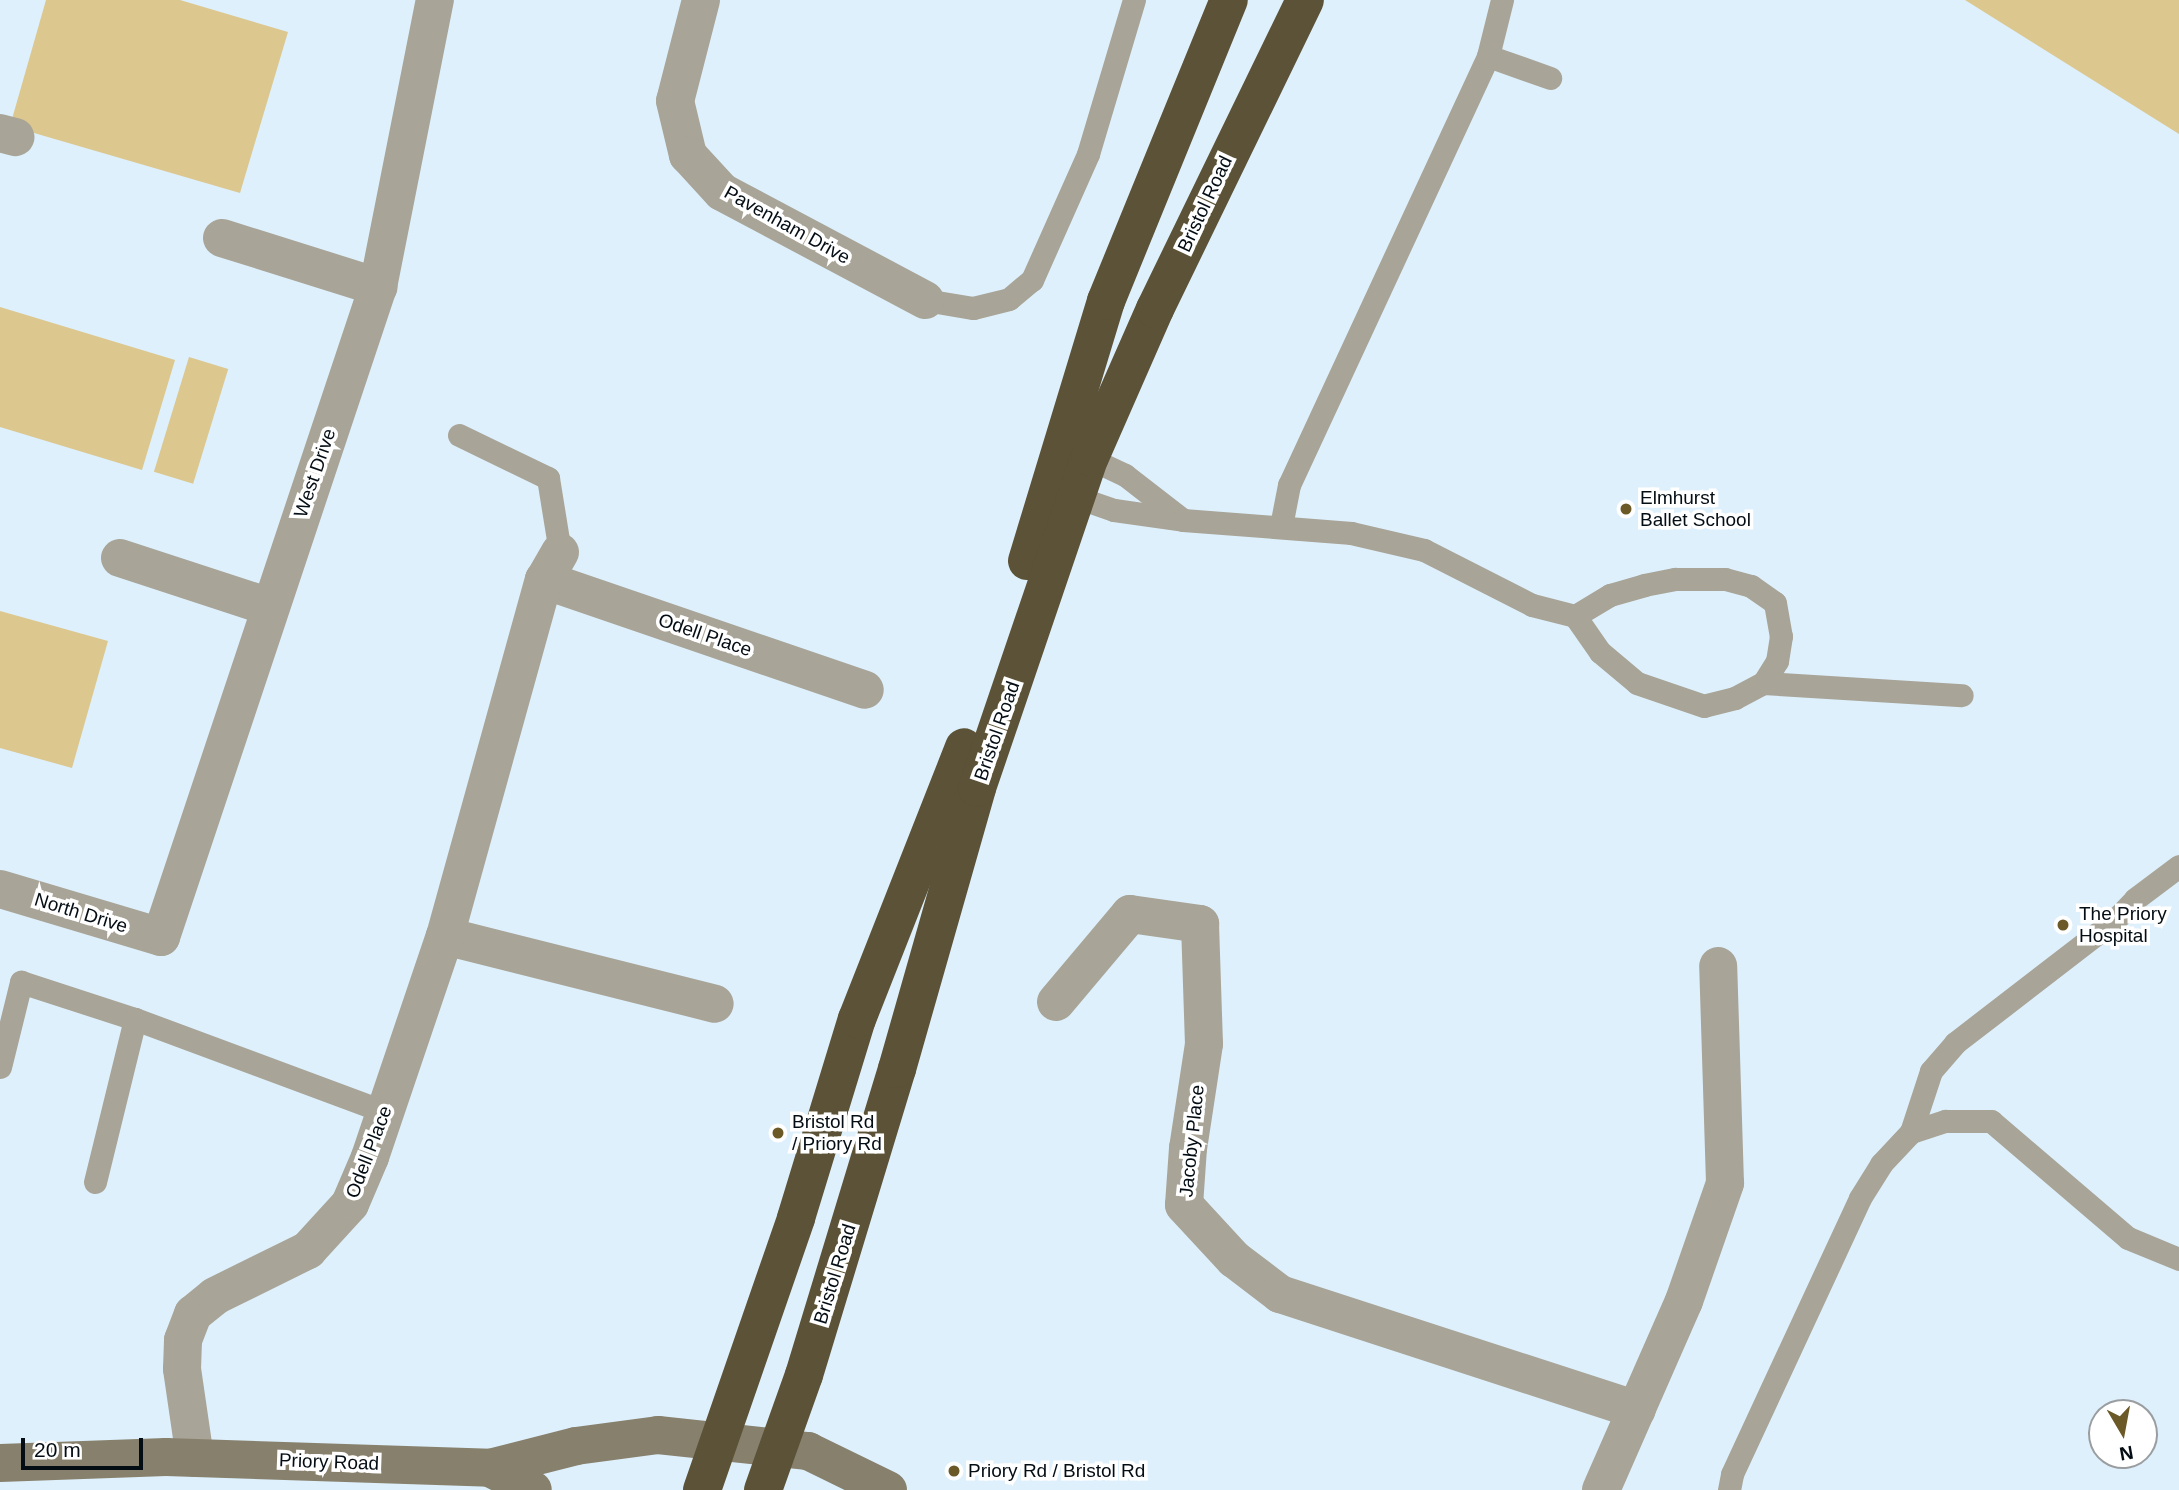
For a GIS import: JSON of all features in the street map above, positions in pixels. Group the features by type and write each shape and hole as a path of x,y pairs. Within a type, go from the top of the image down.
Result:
{"highway":[{"name":"Bristol Road","path":"763,1490 779,1447 897,1069 1076,452 1106,300 1229,0"},
{"name":"Bristol Road","path":"1076,452 1155,309 1305,0"},
{"name":"Bristol Road","path":"702,1490 796,1218 857,1019 949,791 1063,492"}],"main road":[{"name":"Priory Road","path":"0,1463 195,1458 490,1468 576,1446 658,1435 807,1451 888,1490"},
{"name":"Priory Road","path":"490,1468 533,1490"}],"street":[{"name":"West Drive","path":"162,937 378,287 435,0"},
{"name":"Pavenham Drive","path":"701,0 675,101 688,155 722,192 925,300"},
{"path":"222,238 378,287"},
{"path":"120,558 270,607"},
{"name":"Odell Place","path":"195,1458 183,1369 183,1340 194,1314 215,1296 308,1250 350,1204 385,1112 445,936 552,566 865,690"},
{"name":"North Drive","path":"0,889 162,937"},
{"name":"Jacoby Place","path":"1056,1002 1130,914 1200,924 1204,1044 1188,1148 1184,1205 1234,1259 1280,1294 1637,1410"},
{"path":"445,936 715,1003"},
{"path":"1601,1490 1684,1301 1725,1183 1718,966"}],"lane":[{"path":"925,300 973,308 1009,299 1032,280 1088,154 1134,0"},
{"path":"1281,526 1289,485 1488,56 1502,0"},
{"path":"1488,56 1550,78"},
{"path":"459,435 548,478 552,566"},
{"path":"1076,452 1125,475 1183,520"},
{"path":"1063,492 1114,510 1183,520 1351,533 1424,550 1532,605 1575,616 1600,652 1637,683 1690,703 1716,705 1763,683 1962,695"},
{"path":"1575,616 1610,595 1675,579 1725,579 1751,586 1775,603 1780,617 1782,636 1777,661 1763,683"},
{"path":"1729,1490 1732,1474 1860,1198 1881,1164 1911,1132 1931,1071 1955,1043 2115,920 2134,899 2179,866"},
{"path":"0,1067 21,982 135,1019 385,1112"},
{"path":"95,1182 135,1019"},
{"path":"1911,1132 1945,1121 1991,1121 2129,1238 2179,1259"}],"shaded area":[{"path":"46,0 180,0 288,32 240,193 10,126"},
{"path":"1965,0 2179,0 2179,134"},
{"path":"0,307 175,360 142,470 0,427"},
{"path":"189,357 228,369 193,484 154,472"},
{"path":"0,611 108,641 72,768 0,748"}],"place":[{"name":"Elmhurst Ballet School","path":"1626,509"},
{"name":"The Priory Hospital","path":"2063,925"},
{"name":"Bristol Rd / Priory Rd","path":"778,1133"},
{"name":"Priory Rd / Bristol Rd","path":"954,1471"}]}
